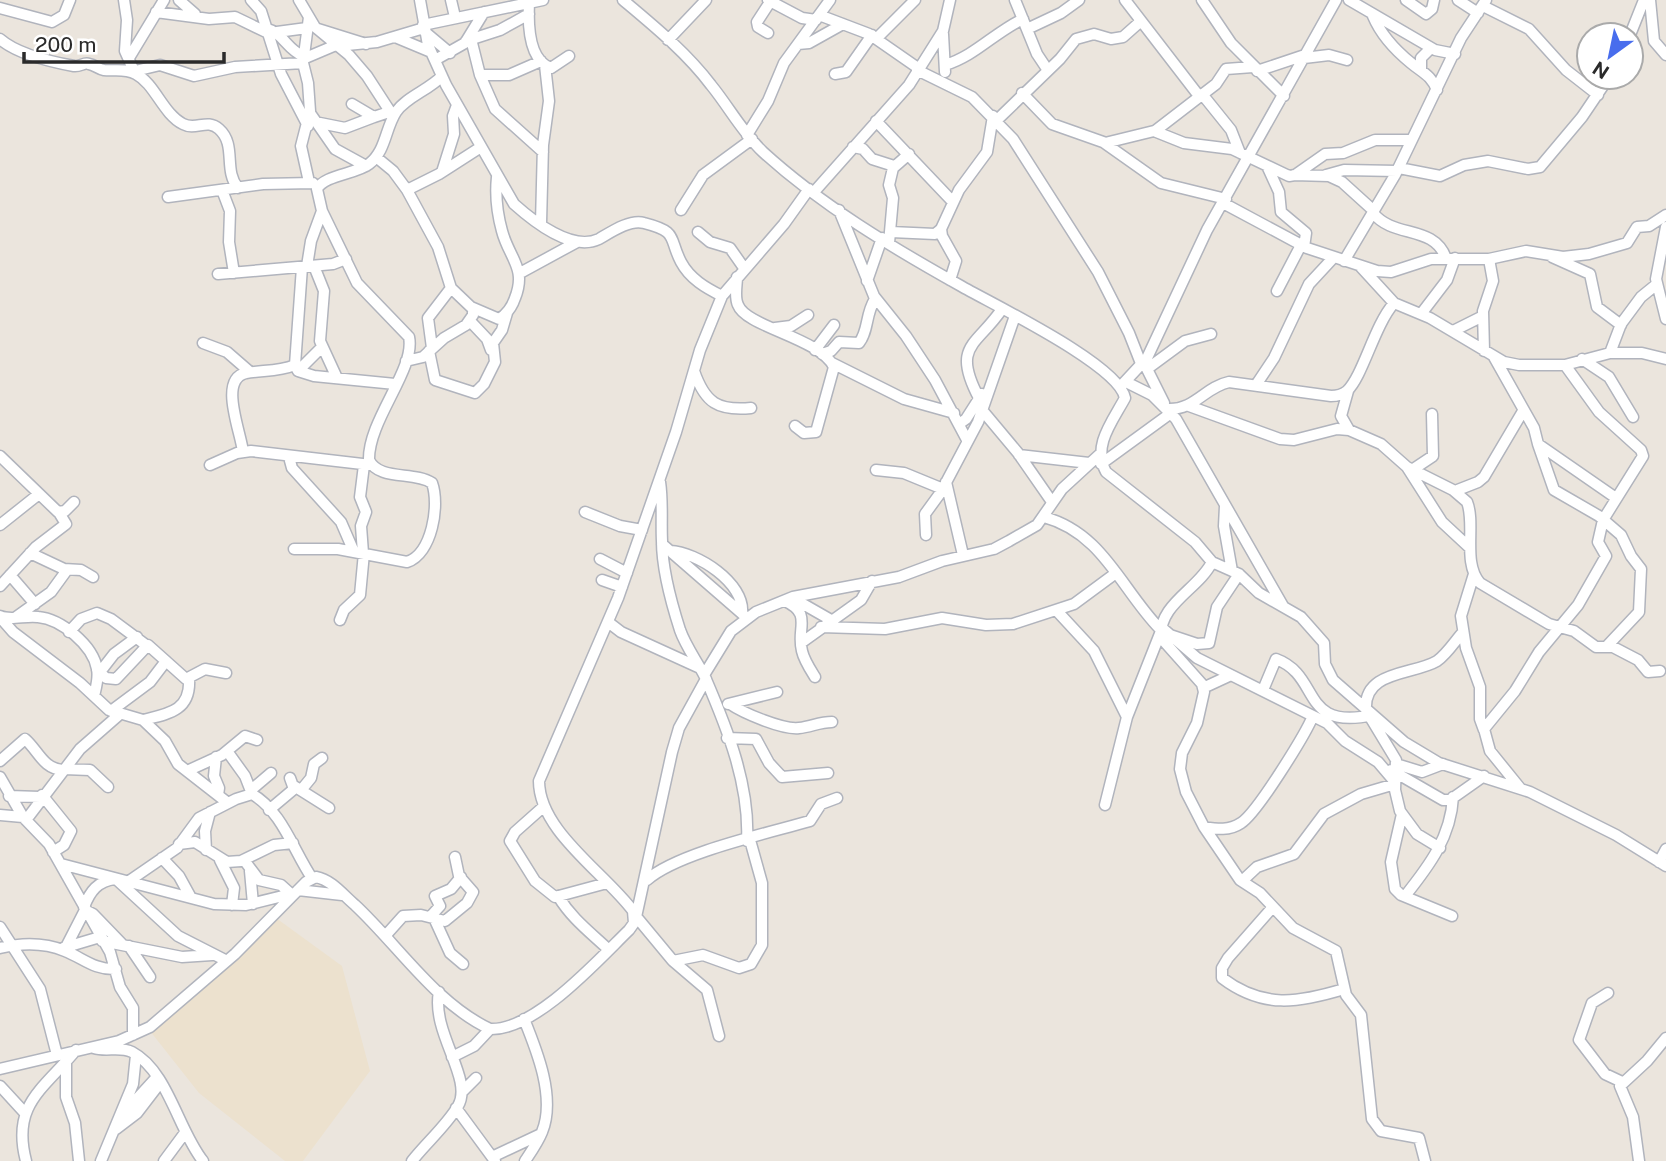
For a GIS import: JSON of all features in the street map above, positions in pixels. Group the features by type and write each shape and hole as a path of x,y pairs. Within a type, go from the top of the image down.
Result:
{"street":[{"path":"0,8 52,22 64,15 70,0"},
{"path":"124,0 127,20 125,51 132,71 180,122 192,126 207,123 218,128 229,144 230,175 238,188"},
{"path":"129,58 164,0"},
{"path":"179,0 198,17"},
{"path":"251,0 261,10 279,66 308,126"},
{"path":"299,0 311,25 337,46 368,78 391,114"},
{"path":"420,0 424,28 442,76 514,204 541,223 577,242"},
{"path":"451,0 455,17"},
{"path":"0,39 8,46 44,61 75,66 87,63 103,70 132,71 160,65 194,76 235,67 279,66 303,60 337,46 366,44 455,17 543,0"},
{"path":"623,0 668,40 710,84 750,137 812,190 950,280 1015,316 1123,384 1152,395 1168,410"},
{"path":"668,40 706,0"},
{"path":"681,210 703,175 750,137 784,63 830,0"},
{"path":"835,74 846,72 875,37 915,0"},
{"path":"944,83 943,31 950,0"},
{"path":"1015,0 1047,69"},
{"path":"1027,29 1061,13 1079,0"},
{"path":"1125,0 1231,130 1245,155"},
{"path":"1203,0 1239,52 1284,96"},
{"path":"1144,366 1245,155 1284,96 1336,0"},
{"path":"1349,0 1431,48 1442,53 1455,54"},
{"path":"1406,0 1426,14 1432,9 1434,0"},
{"path":"1458,0 1482,6 1529,29 1566,70 1598,94"},
{"path":"1636,21 1644,0"},
{"path":"1650,0 1654,41 1666,55"},
{"path":"768,33 758,27 757,22 769,1 804,18 818,18 843,24 875,37 918,69 972,97 995,118 1013,139 1093,264 1168,410 1283,606"},
{"path":"526,2 530,34 543,63 549,101 543,152 541,223"},
{"path":"1256,385 1275,358 1309,284 1339,259 1374,212 1398,169 1465,30 1482,6"},
{"path":"156,12 198,17 235,17 269,31 303,60"},
{"path":"484,12 469,40 480,75 501,117 543,152"},
{"path":"395,37 433,56 450,53 469,40 500,30 528,14"},
{"path":"1373,16 1390,43 1429,74 1437,90"},
{"path":"918,69 945,66 976,51 1003,27 1023,19"},
{"path":"995,118 1007,113 1022,93 1060,59 1076,39 1094,34 1111,39 1123,37 1141,21"},
{"path":"798,44 809,43 843,24"},
{"path":"269,31 311,25 366,44"},
{"path":"309,182 302,146 309,114 308,83 303,60 311,25"},
{"path":"424,28 450,53"},
{"path":"719,1036 707,990 673,961 542,808 539,781 622,587 694,371 722,296 812,190 876,121 918,69 943,31"},
{"path":"1421,69 1421,58 1431,48"},
{"path":"1236,67 1239,52"},
{"path":"1105,143 1155,131 1216,84 1226,69 1255,69 1304,57 1329,55 1347,60"},
{"path":"480,75 509,75 543,63 555,67 569,56"},
{"path":"340,620 344,610 360,595 361,526 366,512 360,497 368,454 376,424 411,345 409,337 364,291 321,211 317,189 321,184 366,166 376,157 391,114 442,76"},
{"path":"1155,131 1184,143 1245,155 1268,168 1294,175 1326,175 1344,170 1398,169 1440,176 1464,165 1488,161 1535,169 1546,162 1600,91"},
{"path":"1022,93 1052,124 1105,143 1161,183 1224,201 1302,246 1360,267 1391,271 1413,263 1451,258 1489,259 1526,251 1573,257 1627,243 1637,227 1649,226 1666,215"},
{"path":"294,98 320,123 335,149 366,166"},
{"path":"352,104 374,117"},
{"path":"442,172 454,134 453,116 457,105"},
{"path":"320,123 345,128 391,114"},
{"path":"950,280 956,261 942,236 942,229 953,202 987,152 995,118"},
{"path":"876,121 953,202"},
{"path":"1294,175 1325,154 1343,153 1375,140 1411,140"},
{"path":"407,190 481,147"},
{"path":"853,147 863,149 872,159 894,166"},
{"path":"867,281 887,237 893,198 889,185 894,166 909,154"},
{"path":"376,157 393,171 407,190 438,247 451,288 471,307 494,319 507,313"},
{"path":"1268,168 1279,192 1281,212 1306,233 1302,246 1277,291"},
{"path":"1326,175 1342,182 1393,228 1430,236 1451,258 1447,280 1421,314"},
{"path":"451,288 428,318 435,380 473,394 484,384 495,356 493,343 502,330 520,285 520,273 503,236 498,214 497,177"},
{"path":"168,197 238,188 309,182 321,184"},
{"path":"222,190 230,211 229,242 233,273"},
{"path":"839,209 876,299 906,336 954,413 967,440"},
{"path":"296,368 311,242 321,211"},
{"path":"520,273 577,242 598,239 610,231 636,223 664,230 675,242 681,263 688,272 704,287 722,296"},
{"path":"1666,227 1657,284 1666,319"},
{"path":"887,237 934,234 942,229"},
{"path":"698,232 710,242 730,248 744,268"},
{"path":"1552,256 1590,274 1597,307 1621,324"},
{"path":"218,274 308,266 346,259"},
{"path":"1483,351 1483,316 1493,281 1489,259"},
{"path":"308,266 324,291 320,341 337,378"},
{"path":"1360,267 1394,303 1453,331 1483,351 1519,365 1564,365 1610,352 1642,353 1666,359"},
{"path":"737,276 736,299 743,313 818,352 832,363 904,399 954,413"},
{"path":"1610,352 1621,324 1641,297 1657,284"},
{"path":"818,352 831,351 839,342 859,343 866,331 866,315 876,299"},
{"path":"1349,430 1341,416 1348,391 1375,332 1394,303"},
{"path":"406,361 416,360 470,321 473,315 471,307"},
{"path":"979,398 967,359 968,349 1002,309"},
{"path":"775,328 791,326 808,315"},
{"path":"926,536 925,514 945,486 978,422 1015,316"},
{"path":"1453,331 1483,316"},
{"path":"470,321 487,339 495,356"},
{"path":"818,352 834,325"},
{"path":"1123,384 1144,366 1185,341 1210,334"},
{"path":"203,343 227,352 250,372"},
{"path":"243,452 232,404 232,385 241,374 281,372 296,368 322,347"},
{"path":"1494,356 1538,444 1554,490 1603,520 1625,540 1631,556 1642,569 1639,612 1608,645"},
{"path":"1581,359 1609,377 1633,417"},
{"path":"795,426 809,434 818,429 833,373 832,363"},
{"path":"1484,730 1551,637 1553,626 1578,605 1606,556 1598,542 1603,520 1643,456 1641,450 1595,408 1564,365"},
{"path":"296,368 337,378 395,384"},
{"path":"694,371 703,393 716,404 729,409 751,408"},
{"path":"1019,454 1089,463 1100,460 1168,410 1189,406 1217,385 1229,382 1331,396 1348,391"},
{"path":"959,424 966,419 991,384"},
{"path":"1123,384 1125,398 1107,430 1100,460 1105,472 1195,542 1212,562 1235,573 1259,593 1301,617 1320,634 1324,643 1328,673 1370,714 1404,742 1443,764 1521,788 1616,835 1663,864 1666,849"},
{"path":"1189,406 1280,439 1294,440 1337,429 1349,430 1381,443 1409,469 1442,522 1469,548"},
{"path":"982,410 1019,454 1052,502"},
{"path":"1455,491 1484,477 1523,411"},
{"path":"1409,469 1433,456 1435,440 1432,414"},
{"path":"978,422 996,427"},
{"path":"1538,444 1616,498"},
{"path":"211,465 243,452 367,465 380,471 422,476 432,483 434,498 430,536 425,550 414,560 398,562 361,553 316,547 294,549"},
{"path":"0,456 58,511 66,524 30,552 0,586"},
{"path":"289,457 292,468 341,522 361,553"},
{"path":"0,1069 92,1047 150,1027 172,1011 227,961 312,878 324,878 344,896 462,1013 490,1029 503,1028 524,1019 545,1006 609,950 634,923 647,881 679,728 703,674 723,640 744,615 788,603 803,594 899,577 963,555 994,549 1044,517 1052,502 1089,463"},
{"path":"1409,469 1455,491 1467,502 1470,509 1469,548 1474,574 1480,583 1553,626 1574,631 1595,647 1608,645 1635,658 1648,672 1660,671"},
{"path":"876,470 904,473 945,486"},
{"path":"660,478 665,547 680,630 703,674 727,738 747,803 749,840 762,883 762,945 751,964 739,968 710,956 673,961"},
{"path":"945,486 963,555"},
{"path":"1,523 39,494"},
{"path":"58,511 65,511 74,502"},
{"path":"1163,630 1197,644 1209,643 1217,607 1235,573 1225,535 1225,505"},
{"path":"585,512 620,526 642,530"},
{"path":"1044,517 1067,524 1104,554 1135,601 1184,650 1327,723 1345,741 1396,776 1443,800 1453,797 1484,776"},
{"path":"665,547 685,554 724,578 739,596 744,615"},
{"path":"30,552 67,570 80,570 93,577"},
{"path":"600,559 627,573"},
{"path":"1212,562 1205,574 1165,615 1161,638 1197,677 1203,688 1197,723 1182,753 1180,769 1186,792 1204,827 1242,881 1260,893 1298,932 1336,951 1344,989 1361,1014 1372,1119 1381,1131 1419,1138 1425,1161"},
{"path":"15,617 51,592 67,570"},
{"path":"821,627 885,629 942,618 986,625 1013,624 1057,611 1094,592 1116,572"},
{"path":"1474,574 1461,616 1463,632 1480,687 1480,719 1490,751 1521,788"},
{"path":"10,575 36,603 43,618"},
{"path":"602,580 622,587"},
{"path":"801,643 861,600 873,581"},
{"path":"788,603 803,604 831,620"},
{"path":"788,603 800,613 802,653 815,677"},
{"path":"1057,611 1094,652 1127,718"},
{"path":"69,632 81,619 97,613 137,637 144,647 189,679"},
{"path":"0,616 43,618 69,632 89,650 98,671 95,697"},
{"path":"0,616 35,650 116,713 143,720 167,715 184,705 188,698 189,679"},
{"path":"608,622 621,632 703,674"},
{"path":"1105,805 1127,718 1163,630"},
{"path":"1452,916 1395,889 1391,862 1402,814 1392,750 1370,714 1368,695 1379,681 1436,661 1463,632"},
{"path":"98,671 116,652 137,637"},
{"path":"95,697 111,680 123,674 144,647"},
{"path":"89,650 116,652 144,647"},
{"path":"1263,690 1274,659 1280,660 1301,679 1312,699 1327,713 1348,720 1370,714"},
{"path":"24,818 73,757 150,682 166,661"},
{"path":"189,679 205,669 226,673"},
{"path":"98,671 111,680"},
{"path":"1203,688 1231,675"},
{"path":"730,704 777,692"},
{"path":"714,700 730,704 772,723 793,728 832,722"},
{"path":"1204,827 1230,828 1251,814 1305,733 1313,716"},
{"path":"143,720 165,741 178,764 228,803"},
{"path":"187,771 227,751 245,736 257,740"},
{"path":"727,738 756,739 769,763 782,777 828,773"},
{"path":"0,761 25,739 43,762 60,772 90,770 108,787"},
{"path":"227,751 251,792 269,810 293,843 312,878"},
{"path":"73,757 82,769"},
{"path":"216,757 214,776 219,788 218,795"},
{"path":"269,810 290,794 295,784 311,778 314,764 322,758"},
{"path":"1242,881 1257,867 1294,854 1324,814 1396,776 1422,772 1443,764"},
{"path":"129,881 179,844 188,829 210,812 251,792 271,773"},
{"path":"0,777 24,818 54,852 101,939 116,969 120,987 133,1008 133,1035"},
{"path":"295,784 329,808"},
{"path":"9,796 41,796 71,831 68,841 54,852"},
{"path":"1405,896 1440,848 1448,829 1453,797"},
{"path":"647,881 677,861 749,840 780,827 810,821 821,804 837,798"},
{"path":"542,808 515,832 510,843 535,881 551,895 558,896 607,883"},
{"path":"203,848 210,812"},
{"path":"2,813 24,818"},
{"path":"1402,814 1417,834 1440,848"},
{"path":"188,829 197,835 203,848"},
{"path":"179,844 192,842 220,860 234,888 232,905"},
{"path":"220,860 244,860 274,845 293,843"},
{"path":"386,935 403,916 448,919 471,897 471,887 461,877 455,857"},
{"path":"162,858 179,876 190,896"},
{"path":"244,860 259,880 281,885 295,892"},
{"path":"61,864 214,904 253,904 295,892 344,896"},
{"path":"144,870 143,885 153,901 153,912"},
{"path":"250,870 253,904"},
{"path":"432,918 440,906 435,896 451,888 461,877"},
{"path":"64,948 93,889 114,878"},
{"path":"114,878 178,936 227,961"},
{"path":"558,896 576,922 590,930 609,950"},
{"path":"84,908 126,945 150,977"},
{"path":"1272,908 1228,958 1222,978 1265,1000 1310,1000 1344,989"},
{"path":"432,918 450,953 463,964"},
{"path":"0,927 40,989 57,1055"},
{"path":"64,948 101,939 182,957 214,955"},
{"path":"0,948 36,943 64,948 98,968 116,969"},
{"path":"439,992 438,1020 463,1091"},
{"path":"1608,993 1592,1003 1579,1040 1605,1074 1622,1082"},
{"path":"524,1019 536,1051 545,1093 546,1120 525,1161"},
{"path":"452,1057 474,1046 490,1029"},
{"path":"1639,1161 1630,1108 1620,1090 1622,1082 1647,1061 1666,1038"},
{"path":"92,1047 104,1051 126,1050 136,1055 158,1080 184,1134 203,1161"},
{"path":"26,1161 22,1139 24,1112 28,1103 76,1051"},
{"path":"101,1161 133,1084 136,1055"},
{"path":"66,1063 66,1097 75,1123 79,1161"},
{"path":"413,1161 456,1108 463,1091 476,1078"},
{"path":"119,1119 158,1080"},
{"path":"113,1131 137,1113 158,1080"},
{"path":"0,1086 24,1112"},
{"path":"456,1108 494,1159 541,1134"},
{"path":"163,1161 184,1134"}],"shaded area":[{"path":"276,918 342,966 370,1071 303,1161 285,1161 199,1093 150,1031"}]}
